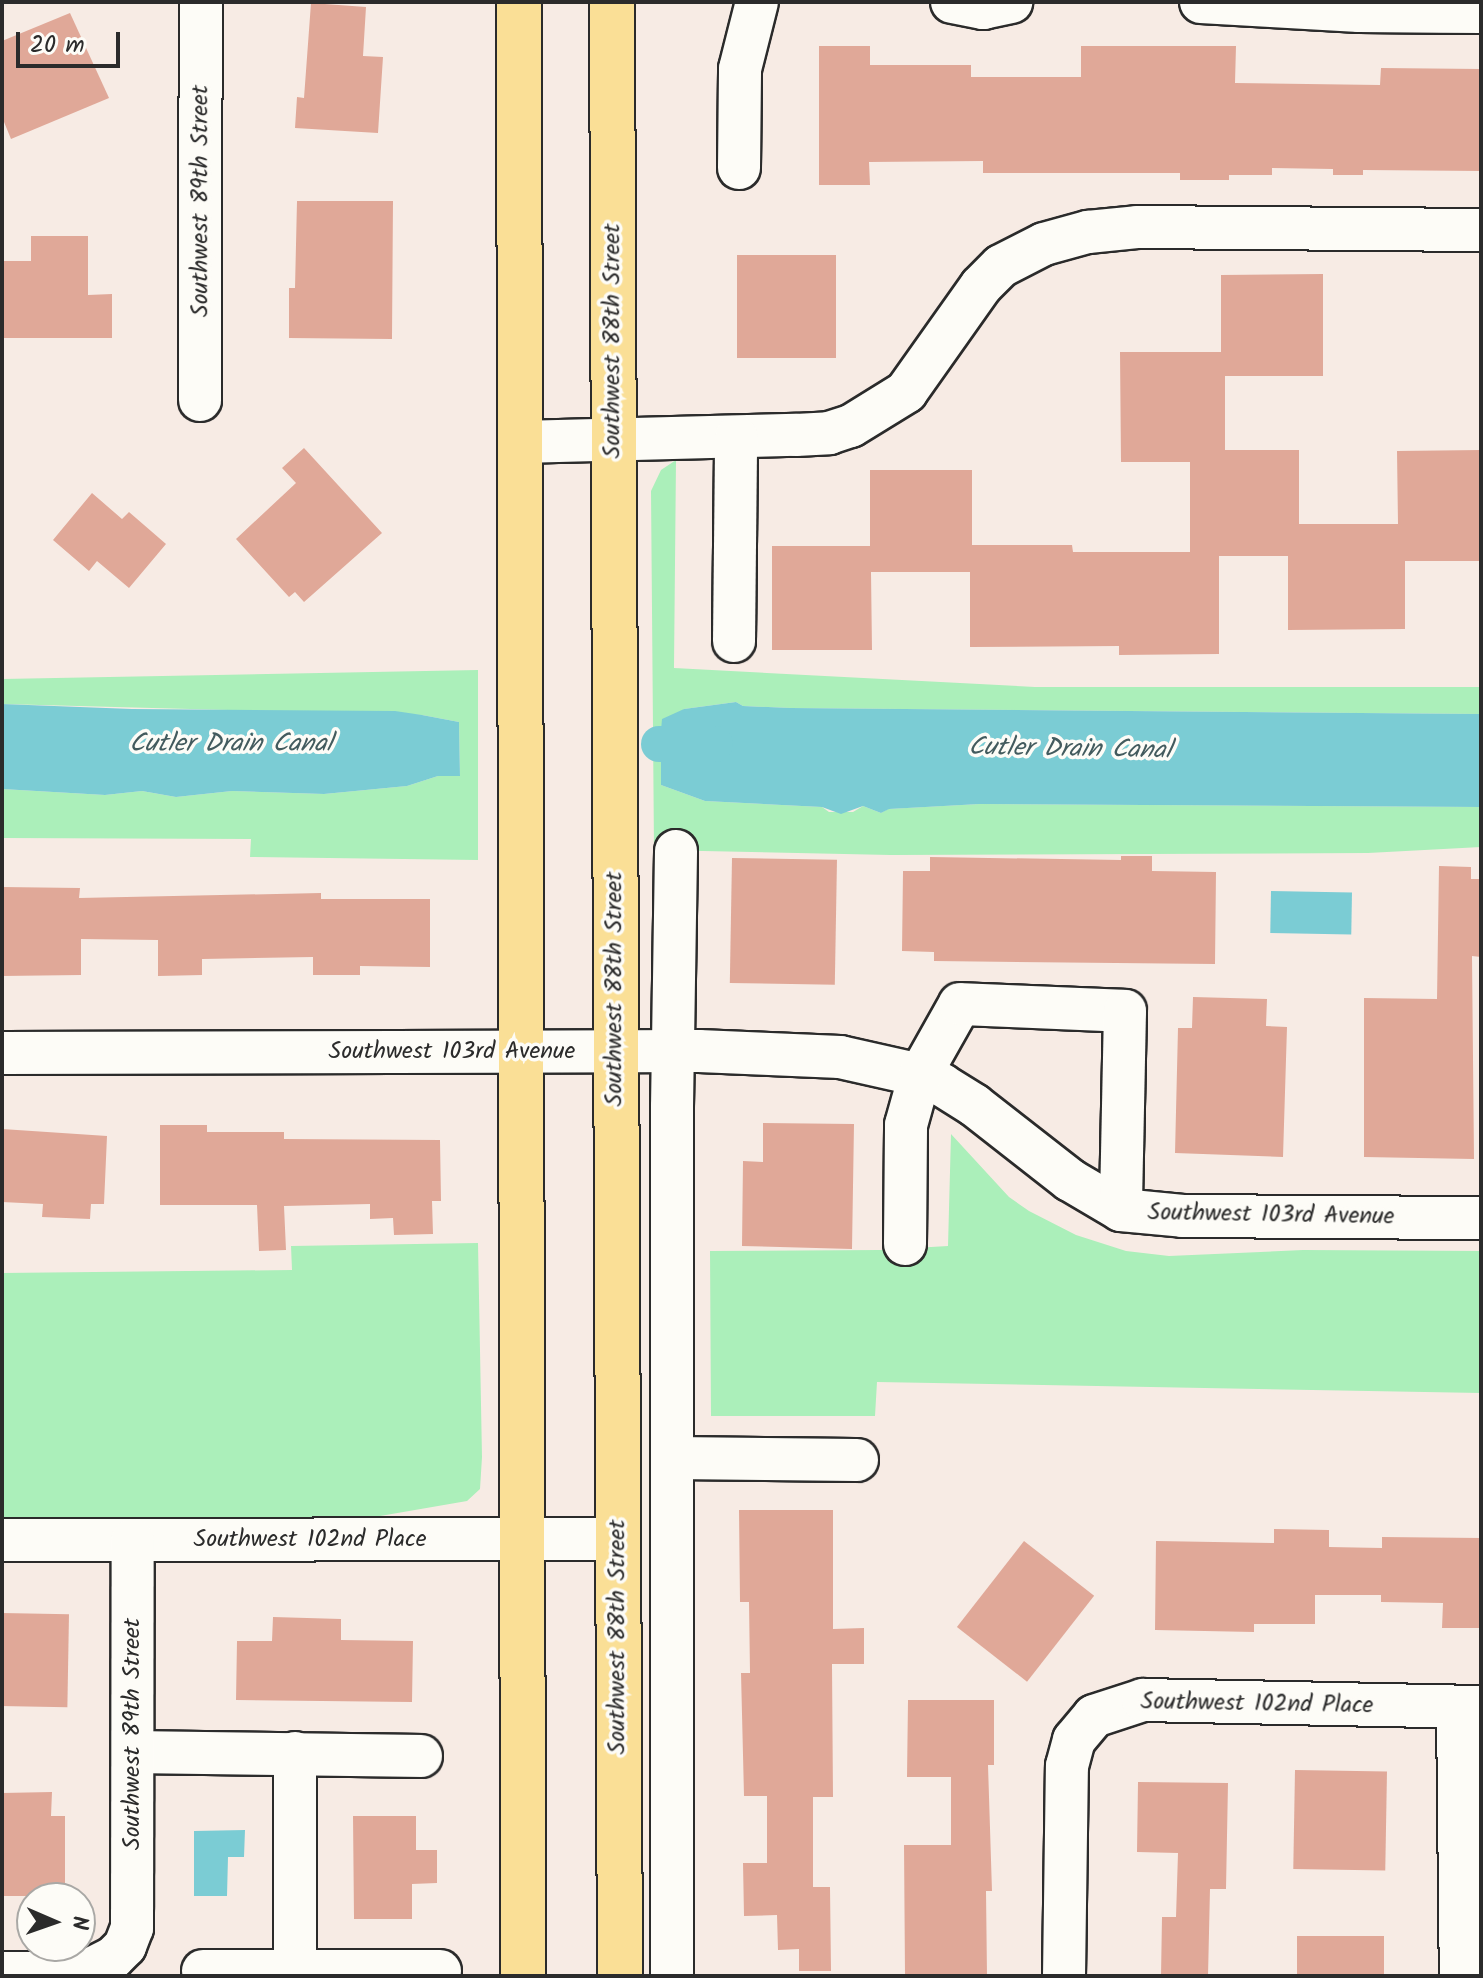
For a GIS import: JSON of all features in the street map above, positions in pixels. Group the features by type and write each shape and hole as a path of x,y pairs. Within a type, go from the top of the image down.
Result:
{"main road":[{"path":"519,2 523,1976"},
{"name":"Southwest 88th Street","path":"612,2 620,1976"}],"street":[{"name":"Southwest 89th Street","path":"200,400 201,2"},
{"path":"739,168 740,69 757,2"},
{"path":"952,2 983,8 1011,2"},
{"path":"1211,2 1359,11 1481,12"},
{"path":"520,442 613,442 829,433 872,416 906,392 981,286 1001,266 1065,238 1112,228 1137,227 1481,230"},
{"path":"734,641 736,437"},
{"path":"672,1976 672,1051 676,851"},
{"path":"905,1244 906,1125 920,1075 960,1004 1125,1011 1121,1210"},
{"name":"Southwest 103rd Avenue","path":"2,1053 672,1051 801,1053 840,1057 920,1075 974,1105 1070,1180 1121,1210 1183,1216 1481,1218"},
{"path":"673,1458 857,1460"},
{"name":"Southwest 102nd Place","path":"2,1540 617,1539"},
{"name":"Southwest 89th Street","path":"2,1973 63,1973 91,1969 113,1958 125,1946 132,1928 133,1540"},
{"name":"Southwest 102nd Place","path":"1064,1976 1067,1766 1074,1740 1094,1716 1143,1700 1469,1707"},
{"path":"1461,1976 1469,1707"},
{"path":"134,1752 421,1756"},
{"path":"295,1753 295,1971"},
{"path":"203,1971 440,1971"}],"green space":[{"path":"676,460 674,668 1035,687 1481,687 1481,714 791,708 743,706 736,702 684,709 661,742 667,742 667,762 661,762 661,785 705,801 822,807 829,812 853,812 863,806 881,813 888,809 980,804 1481,807 1481,847 1368,853 891,855 654,850 651,491 661,470"},
{"path":"478,670 478,860 250,857 251,839 2,838 2,789 105,795 142,791 176,797 232,791 324,794 407,786 438,776 460,776 459,722 422,715 2,704 2,679"},
{"path":"951,1134 1009,1197 1029,1211 1076,1235 1126,1251 1169,1256 1303,1250 1481,1251 1481,1393 877,1382 875,1416 711,1416 710,1251 880,1250 948,1246"},
{"path":"478,1243 482,1457 480,1489 467,1501 357,1520 2,1523 2,1273 292,1270 291,1246"}],"water":[{"path":"736,702 743,706 791,708 1481,714 1481,807 980,804 889,809 881,813 863,806 841,814 822,807 705,801 661,785 661,762 667,761 667,742 660,742 662,719 684,709"},
{"path":"2,704 132,709 395,711 422,715 459,722 460,776 438,776 407,786 324,794 232,791 176,797 142,791 105,795 2,789"},
{"path":"1271,891 1352,892 1351,934 1270,933"},
{"path":"245,1830 244,1857 228,1857 227,1896 194,1896 194,1831"}],"building":[{"path":"311,3 366,7 363,56 383,57 378,133 295,128 297,97 304,98"},
{"path":"70,13 109,98 11,139 2,117 2,41"},
{"path":"819,46 870,46 870,65 971,65 971,77 1081,77 1081,46 1236,46 1235,83 1380,85 1381,68 1481,69 1481,171 1363,170 1363,175 1333,175 1333,169 1272,168 1272,175 1229,175 1229,180 1180,180 1180,173 983,173 983,161 869,162 870,185 819,185"},
{"path":"297,201 393,201 392,339 289,338 289,288 295,288"},
{"path":"31,236 88,236 88,295 112,294 112,338 2,338 2,261 31,261"},
{"path":"737,255 836,255 836,358 737,358"},
{"path":"1323,274 1323,376 1225,376 1225,450 1299,450 1299,524 1398,524 1397,451 1481,450 1481,561 1405,561 1405,629 1288,630 1288,556 1219,556 1219,654 1119,655 1119,646 970,647 970,572 871,572 872,650 772,650 772,546 870,546 870,470 972,470 972,545 1072,545 1073,552 1190,552 1190,462 1121,462 1120,352 1221,352 1221,275"},
{"path":"304,448 382,533 304,602 295,592 289,597 236,539 296,483 282,468"},
{"path":"92,493 122,519 129,512 166,544 129,588 97,561 89,571 53,540"},
{"path":"1121,856 1152,856 1152,871 1216,872 1215,964 934,961 934,952 902,951 903,871 930,871 930,857 1121,860"},
{"path":"732,858 837,860 835,985 730,983"},
{"path":"1439,866 1471,867 1471,879 1481,879 1481,957 1472,956 1474,1159 1364,1157 1364,998 1437,999"},
{"path":"2,887 80,888 79,898 321,893 321,899 430,899 430,967 360,966 360,975 313,975 313,957 202,959 202,975 158,976 158,940 81,939 81,975 2,976"},
{"path":"1193,997 1267,999 1266,1026 1287,1027 1283,1157 1175,1153 1178,1028 1192,1028"},
{"path":"763,1123 854,1124 852,1249 742,1246 743,1161 763,1162"},
{"path":"160,1125 207,1125 207,1132 284,1132 284,1139 440,1140 441,1201 432,1201 433,1234 394,1235 393,1218 370,1219 370,1204 284,1206 286,1250 259,1251 257,1205 160,1205"},
{"path":"2,1129 107,1136 104,1204 91,1204 90,1219 42,1217 43,1204 2,1202"},
{"path":"739,1510 833,1510 833,1629 864,1628 864,1664 832,1664 833,1797 813,1797 813,1887 830,1887 831,1971 799,1971 799,1949 778,1950 777,1915 744,1916 743,1863 767,1863 767,1796 744,1796 741,1673 750,1673 749,1602 740,1602"},
{"path":"1274,1529 1329,1530 1329,1547 1382,1548 1382,1537 1481,1538 1481,1628 1442,1628 1443,1603 1381,1602 1381,1595 1315,1595 1315,1624 1254,1624 1254,1632 1155,1630 1156,1541 1274,1543"},
{"path":"1024,1541 1094,1596 1027,1682 957,1627"},
{"path":"2,1613 69,1614 67,1707 2,1706"},
{"path":"273,1617 341,1619 341,1640 413,1641 412,1702 236,1700 237,1641 272,1641"},
{"path":"908,1700 994,1700 994,1765 988,1765 992,1891 986,1891 987,1976 905,1976 904,1845 951,1845 951,1777 907,1777"},
{"path":"1295,1770 1387,1772 1385,1871 1293,1869"},
{"path":"1138,1782 1228,1783 1226,1889 1210,1889 1208,1976 1161,1976 1162,1917 1176,1917 1178,1853 1137,1852"},
{"path":"52,1792 51,1816 65,1816 65,1882 16,1882 16,1896 2,1896 2,1793"},
{"path":"353,1816 416,1816 416,1850 437,1850 437,1883 412,1884 412,1919 354,1919"},
{"path":"1297,1936 1384,1936 1384,1976 1297,1976"}],"waterway":[{"name":"Cutler Drain Canal","path":"659,744 715,744"}]}
